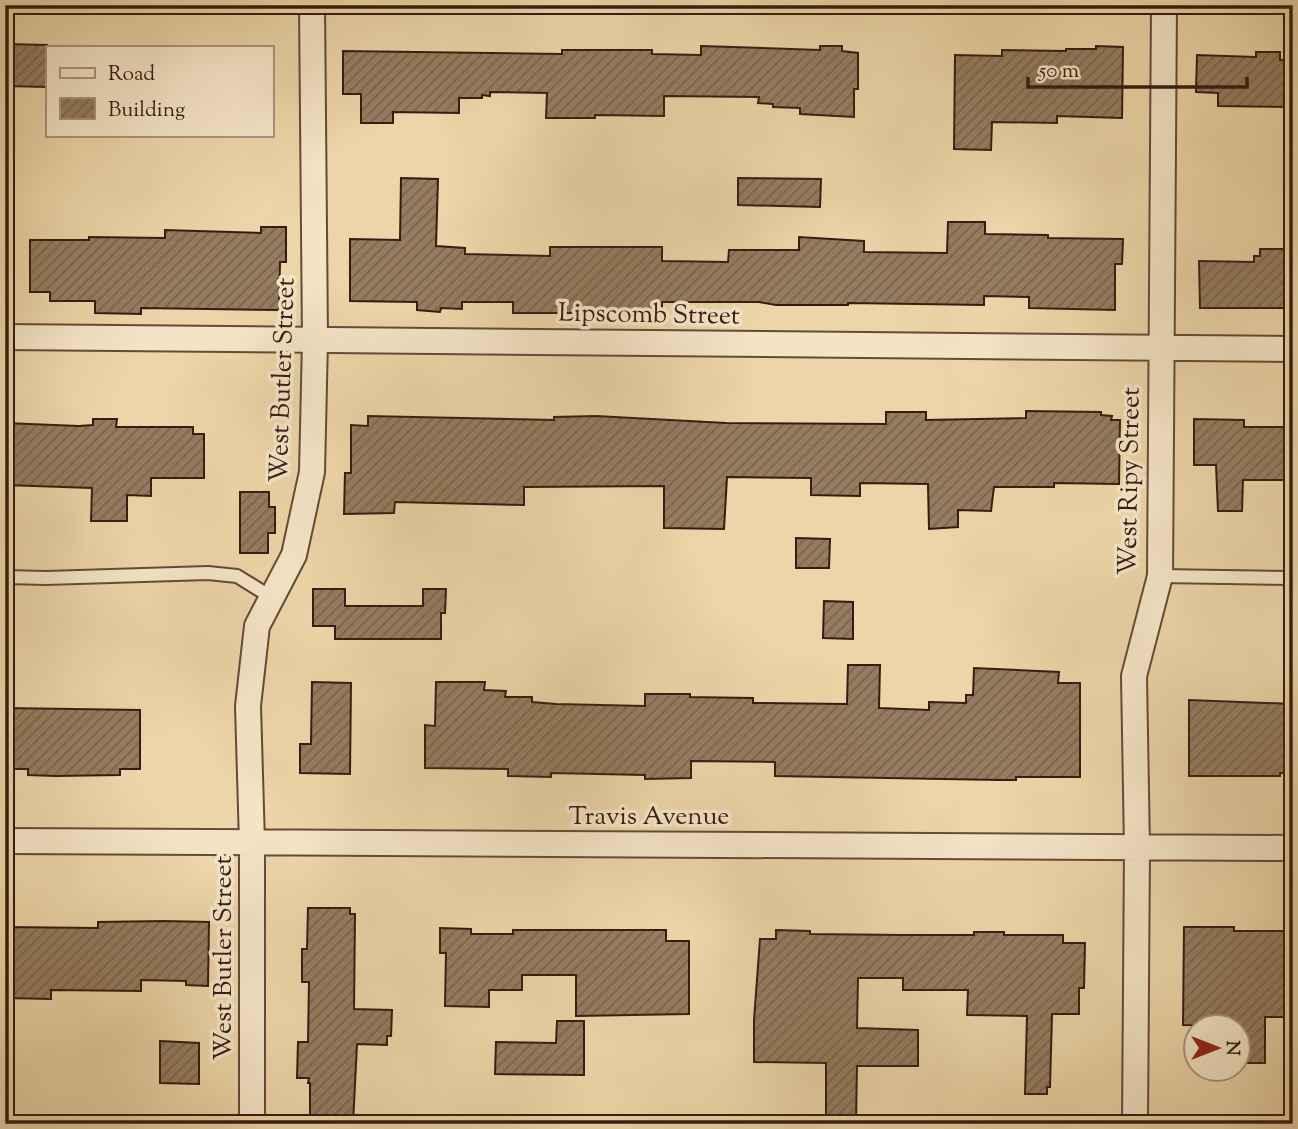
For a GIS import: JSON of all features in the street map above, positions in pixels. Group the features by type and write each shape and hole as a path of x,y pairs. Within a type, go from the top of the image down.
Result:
{"street":[{"name":"West Butler Street","path":"252,1124 252,843 248,706 257,626 294,555 312,472 316,340 312,5"},
{"name":"West Ripy Street","path":"1135,1124 1137,848 1134,676 1160,576 1164,5"},
{"name":"Lipscomb Street","path":"5,337 1293,349"},
{"name":"Travis Avenue","path":"5,841 1293,848"}],"lane":[{"path":"5,576 46,578 208,573 237,576 271,597"},
{"path":"1160,576 1293,578"}],"building":[{"path":"5,44 47,45 46,87 5,86"},
{"path":"701,46 820,50 820,46 842,46 842,51 858,53 858,89 854,89 854,117 800,114 800,108 773,107 773,104 758,103 759,97 664,96 664,116 595,115 595,118 546,118 547,93 490,92 490,96 482,95 482,98 459,98 459,113 393,112 393,123 361,123 361,94 343,94 343,51 562,54 562,50 652,50 652,54 701,55"},
{"path":"1096,46 1123,47 1122,118 1057,116 1057,123 992,122 991,150 954,149 955,55 1002,56 1002,50 1066,51 1096,49"},
{"path":"1256,52 1280,52 1280,60 1285,60 1285,65 1293,66 1293,107 1218,106 1218,93 1196,92 1197,55 1256,57"},
{"path":"401,178 438,179 436,246 465,248 465,254 550,256 550,247 662,247 662,261 728,262 729,250 799,250 799,237 864,241 864,252 947,253 948,222 985,222 985,234 1123,239 1122,264 1115,264 1115,310 1029,308 1029,297 984,296 984,305 662,302 662,313 513,313 513,302 462,302 462,309 441,308 440,312 417,310 417,302 350,301 350,239 400,240"},
{"path":"738,178 821,179 820,207 738,205"},
{"path":"261,227 286,227 286,262 280,262 279,310 141,308 141,314 95,313 95,301 50,301 50,292 30,292 30,240 89,240 89,237 165,238 165,230 261,233"},
{"path":"1260,249 1293,249 1293,308 1200,308 1199,261 1254,262 1254,256 1260,256"},
{"path":"1026,411 1101,412 1101,415 1112,416 1111,420 1120,420 1119,484 1054,483 1054,487 994,487 991,511 958,510 958,527 929,529 928,484 860,483 860,496 811,495 811,478 727,477 724,529 664,528 664,486 524,487 524,505 395,502 394,513 344,514 345,473 351,473 351,425 368,426 368,416 554,420 554,417 596,416 726,423 886,424 886,412 926,412 926,420 1026,418"},
{"path":"93,419 117,419 116,427 193,427 193,434 204,434 204,478 151,478 151,496 127,495 127,521 91,521 92,488 5,485 5,423 79,426 93,425"},
{"path":"1194,419 1244,420 1244,427 1293,427 1293,480 1243,480 1242,511 1218,511 1216,465 1194,465"},
{"path":"240,492 269,492 269,507 275,507 275,533 268,533 268,553 240,553"},
{"path":"796,538 830,539 829,568 796,568"},
{"path":"313,589 345,589 345,606 423,606 423,589 446,589 445,613 441,613 441,639 335,639 335,626 313,626"},
{"path":"824,601 853,602 853,639 823,638"},
{"path":"848,665 880,665 879,708 929,710 929,702 966,703 966,695 973,695 974,668 1059,672 1058,683 1080,683 1080,777 1016,777 1016,780 1000,780 775,776 775,762 691,761 691,778 645,779 645,775 551,773 551,777 508,776 508,769 425,768 425,725 435,726 436,682 485,682 484,690 506,691 505,697 532,697 532,702 556,704 645,706 645,694 690,694 690,697 753,698 753,703 847,704"},
{"path":"312,682 351,683 350,774 300,773 300,744 311,744"},
{"path":"1189,700 1293,704 1293,773 1280,773 1280,776 1189,776"},
{"path":"5,708 140,710 140,769 120,769 120,775 55,776 28,775 28,769 5,769"},
{"path":"308,908 350,908 350,914 355,914 354,1009 392,1010 391,1036 387,1036 387,1045 357,1044 353,1124 310,1124 309,1078 297,1078 298,1042 308,1042 309,982 302,982 302,949 307,949"},
{"path":"98,922 209,922 208,986 186,985 186,981 141,980 141,991 51,990 51,999 5,998 5,927 98,928"},
{"path":"1184,927 1234,927 1234,931 1293,931 1293,1017 1265,1017 1265,1063 1252,1063 1252,1014 1183,1014"},
{"path":"440,928 471,929 471,934 513,934 513,930 666,930 666,941 689,941 689,1014 576,1016 576,975 522,975 522,990 489,990 489,1007 445,1006 446,953 440,953"},
{"path":"776,930 810,931 810,934 903,935 974,935 974,932 1004,932 1004,935 1063,935 1063,943 1085,943 1084,988 1079,988 1079,1014 1052,1014 1050,1087 1047,1087 1047,1094 1025,1094 1027,1016 967,1015 968,990 903,990 903,978 858,978 857,1028 918,1030 918,1066 857,1066 856,1124 826,1124 826,1063 754,1062 760,939 776,939"},
{"path":"557,1021 584,1021 584,1075 495,1074 496,1042 556,1043"},
{"path":"160,1041 199,1043 199,1084 160,1083"}]}
